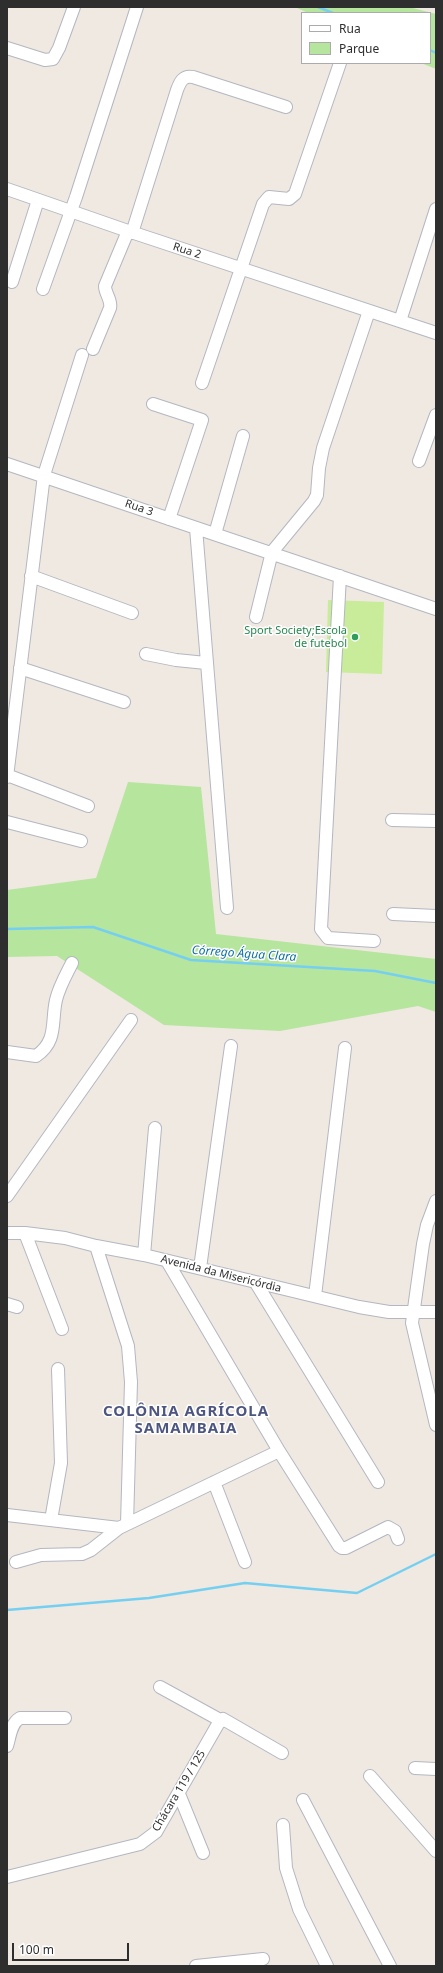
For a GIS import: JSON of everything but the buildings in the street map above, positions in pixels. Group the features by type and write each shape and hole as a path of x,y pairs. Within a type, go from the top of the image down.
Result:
{"street":[{"path":"7,48 45,60 53,59 59,48 74,7"},
{"path":"43,289 71,212 136,7"},
{"path":"202,383 263,204 269,197 289,199 295,194 340,64"},
{"path":"88,806 7,776 44,476 88,352 110,308 111,302 106,294 105,286 130,232 177,90 183,78 187,76 286,107"},
{"name":"Rua 2","path":"7,189 130,232 436,333"},
{"path":"12,282 38,200"},
{"path":"400,321 436,209"},
{"path":"256,617 272,552 312,505 317,495 321,454 369,310"},
{"path":"153,404 202,420 169,519"},
{"path":"419,461 436,415"},
{"path":"215,534 243,436"},
{"name":"Rua 3","path":"7,464 272,552 436,609"},
{"path":"196,528 206,663 217,767 227,908"},
{"path":"31,576 132,613"},
{"path":"340,576 338,589 321,929 328,938 374,941"},
{"path":"146,654 176,660 206,663"},
{"path":"20,668 124,702"},
{"path":"392,820 436,821"},
{"path":"7,822 81,841"},
{"path":"393,914 436,916"},
{"path":"7,1052 36,1056 47,1046 53,1034 56,999 72,963"},
{"path":"7,1196 131,1020"},
{"path":"200,1268 231,1046"},
{"path":"315,1296 345,1048"},
{"path":"144,1255 156,1128"},
{"path":"436,1201 427,1225 412,1312 412,1323 416,1342 436,1425"},
{"name":"Avenida da Misericórdia","path":"7,1233 25,1233 65,1238 96,1246 144,1255 256,1283 367,1308 412,1312 436,1312"},
{"path":"25,1233 62,1330"},
{"path":"96,1246 128,1346 130,1362 131,1382 123,1526"},
{"path":"167,1261 279,1451 339,1546 346,1548 388,1527 394,1531 398,1539"},
{"path":"256,1283 378,1482"},
{"path":"51,1520 61,1463 58,1369"},
{"path":"16,1562 41,1555 82,1554 91,1550 123,1526 279,1451"},
{"path":"214,1482 245,1562"},
{"path":"7,1515 123,1526"},
{"path":"160,1687 282,1753"},
{"path":"7,1746 13,1725 16,1720 20,1718 65,1718"},
{"name":"Chácara 119 / 125","path":"7,1876 140,1844 156,1832 221,1720"},
{"path":"415,1768 436,1769"},
{"path":"370,1776 436,1851"},
{"path":"179,1794 204,1853"},
{"path":"303,1800 390,1966"},
{"path":"283,1825 286,1868 299,1909 328,1966"},
{"path":"196,1966 263,1958"}],"green space":[{"path":"295,7 409,7 428,12 306,12"},
{"path":"431,13 436,14 436,69 424,64 431,64"},
{"name":"Sport Society;Escola de futebol","path":"328,600 384,602 382,674 326,672"},
{"path":"128,782 201,787 216,934 436,959 436,1012 418,1006 280,1031 164,1025 57,956 7,957 7,890 96,878"}],"waterway":[{"path":"318,7 330,12"},
{"path":"431,50 436,53"},
{"name":"Córrego Água Clara","path":"7,929 93,927 191,960 375,971 436,983"},
{"path":"7,1610 149,1598 245,1583 357,1593 436,1554"}],"place":[{"name":"Sport Society;Escola de futebol","path":"355,637"}],"district":[{"name":"COLÔNIA AGRÍCOLA SAMAMBAIA","path":"186,1420"}]}
